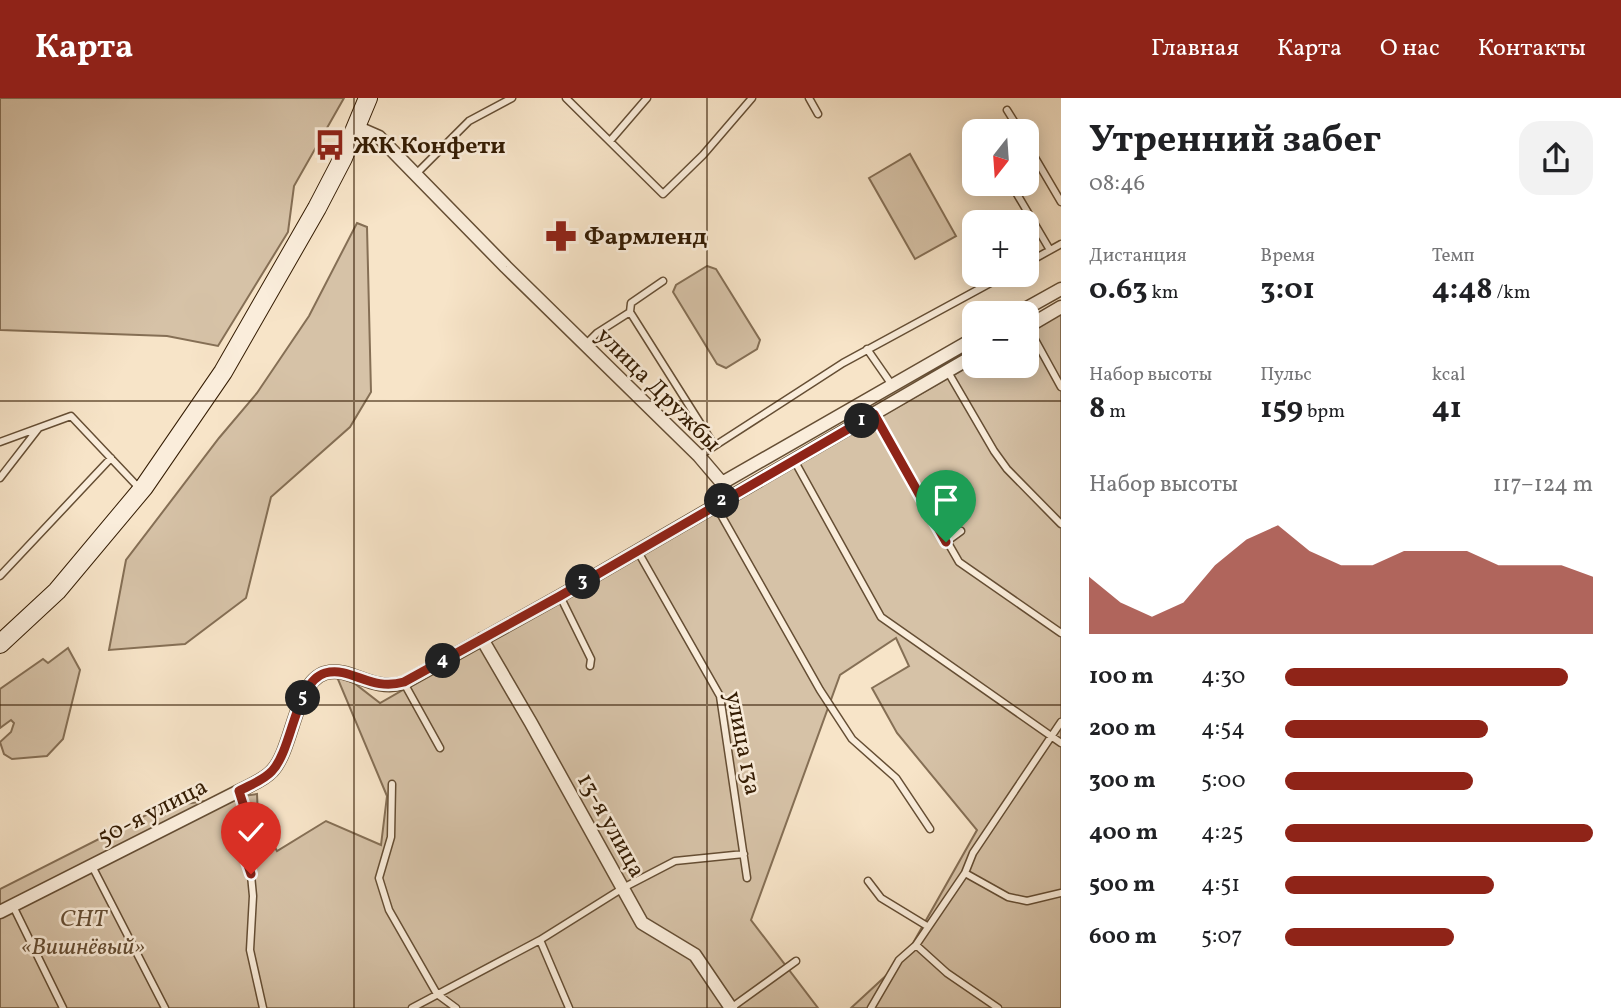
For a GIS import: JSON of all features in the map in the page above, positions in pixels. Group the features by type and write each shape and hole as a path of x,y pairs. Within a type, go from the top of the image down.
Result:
{"street":[{"path":"0,645 57,591 142,490 223,372 317,208 368,98"},
{"name":"улица Дружбы","path":"356,127 379,137 722,482 962,345"},
{"path":"1039,301 1061,289"},
{"path":"1039,320 1061,307"},
{"name":"50-я улица","path":"0,912 272,772 306,691 316,678 338,671 377,685 391,686 404,682 560,596 962,362"},
{"name":"13-я улица","path":"482,639 642,923 695,955 731,1008"}],"lane":[{"path":"414,175 469,121 512,98"},
{"path":"566,98 663,194 704,155 752,98"},
{"path":"610,141 647,98"},
{"path":"809,98 818,114"},
{"path":"1007,110 1013,119"},
{"path":"1040,166 1061,202"},
{"path":"1019,196 1050,250"},
{"path":"1039,256 1061,244"},
{"path":"663,281 631,303 630,312 713,445"},
{"path":"699,456 867,349 983,287"},
{"path":"585,344 630,312"},
{"path":"1039,348 1061,387"},
{"path":"867,349 892,385"},
{"path":"947,370 1007,470 1061,524"},
{"path":"874,414 959,562 1061,634"},
{"path":"0,442 71,416 142,490"},
{"path":"0,478 39,428"},
{"path":"0,576 111,458"},
{"path":"794,460 881,617 1061,743"},
{"path":"716,505 820,690 852,739 895,778 930,829"},
{"path":"946,542 961,531"},
{"name":"улица 13а","path":"637,550 720,696 747,878"},
{"path":"560,596 591,659 590,666"},
{"path":"404,682 440,748"},
{"path":"871,1008 899,960 916,945 965,873 972,853 1061,722"},
{"path":"392,784 391,837 379,878 389,910 437,994 456,1008"},
{"path":"239,791 247,825 247,862 253,896 250,950 263,1008"},
{"path":"412,1008 540,940 623,888 675,861 744,854"},
{"path":"92,866 165,1008"},
{"path":"965,873 1008,897 1027,901 1061,893"},
{"path":"868,881 881,898 927,926"},
{"path":"13,905 63,1008"},
{"path":"540,940 569,1008"},
{"path":"916,945 947,973 998,1008"},
{"path":"731,1008 796,961"}],"green space":[{"path":"0,98 344,98 294,186 288,232 218,346 167,336 0,330"},
{"path":"910,154 956,236 915,259 869,178"},
{"path":"357,223 367,227 371,392 350,427 271,497 246,598 185,644 109,650 126,560 219,438 257,393 309,316"},
{"path":"707,266 716,269 760,340 757,349 726,368 717,364 673,292 676,285"},
{"name":"СНТ «Вишнёвый»","path":"1061,314 1061,1008 851,1008 904,959 977,830 897,733 872,688 909,666 896,638 840,675 751,920 818,1008 0,1008 0,889 162,807 257,794 258,817 277,851 326,821 381,845 387,796 337,677 354,683 380,703 962,370 962,378 1039,378 1039,326"},
{"path":"68,648 80,670 63,739 47,756 12,759 4,754 0,742 11,732 14,723 11,720 0,728 0,689 43,659 48,663"}],"place":[{"name":"ЖК Конфети","path":"330,145"},
{"name":"Фармленд","path":"561,236"}],"route":[{"path":"251,874 247,862 245,810 239,791 272,772 306,691 316,678 324,674 338,671 377,685 391,686 404,682 560,596 874,414 946,542"}]}
